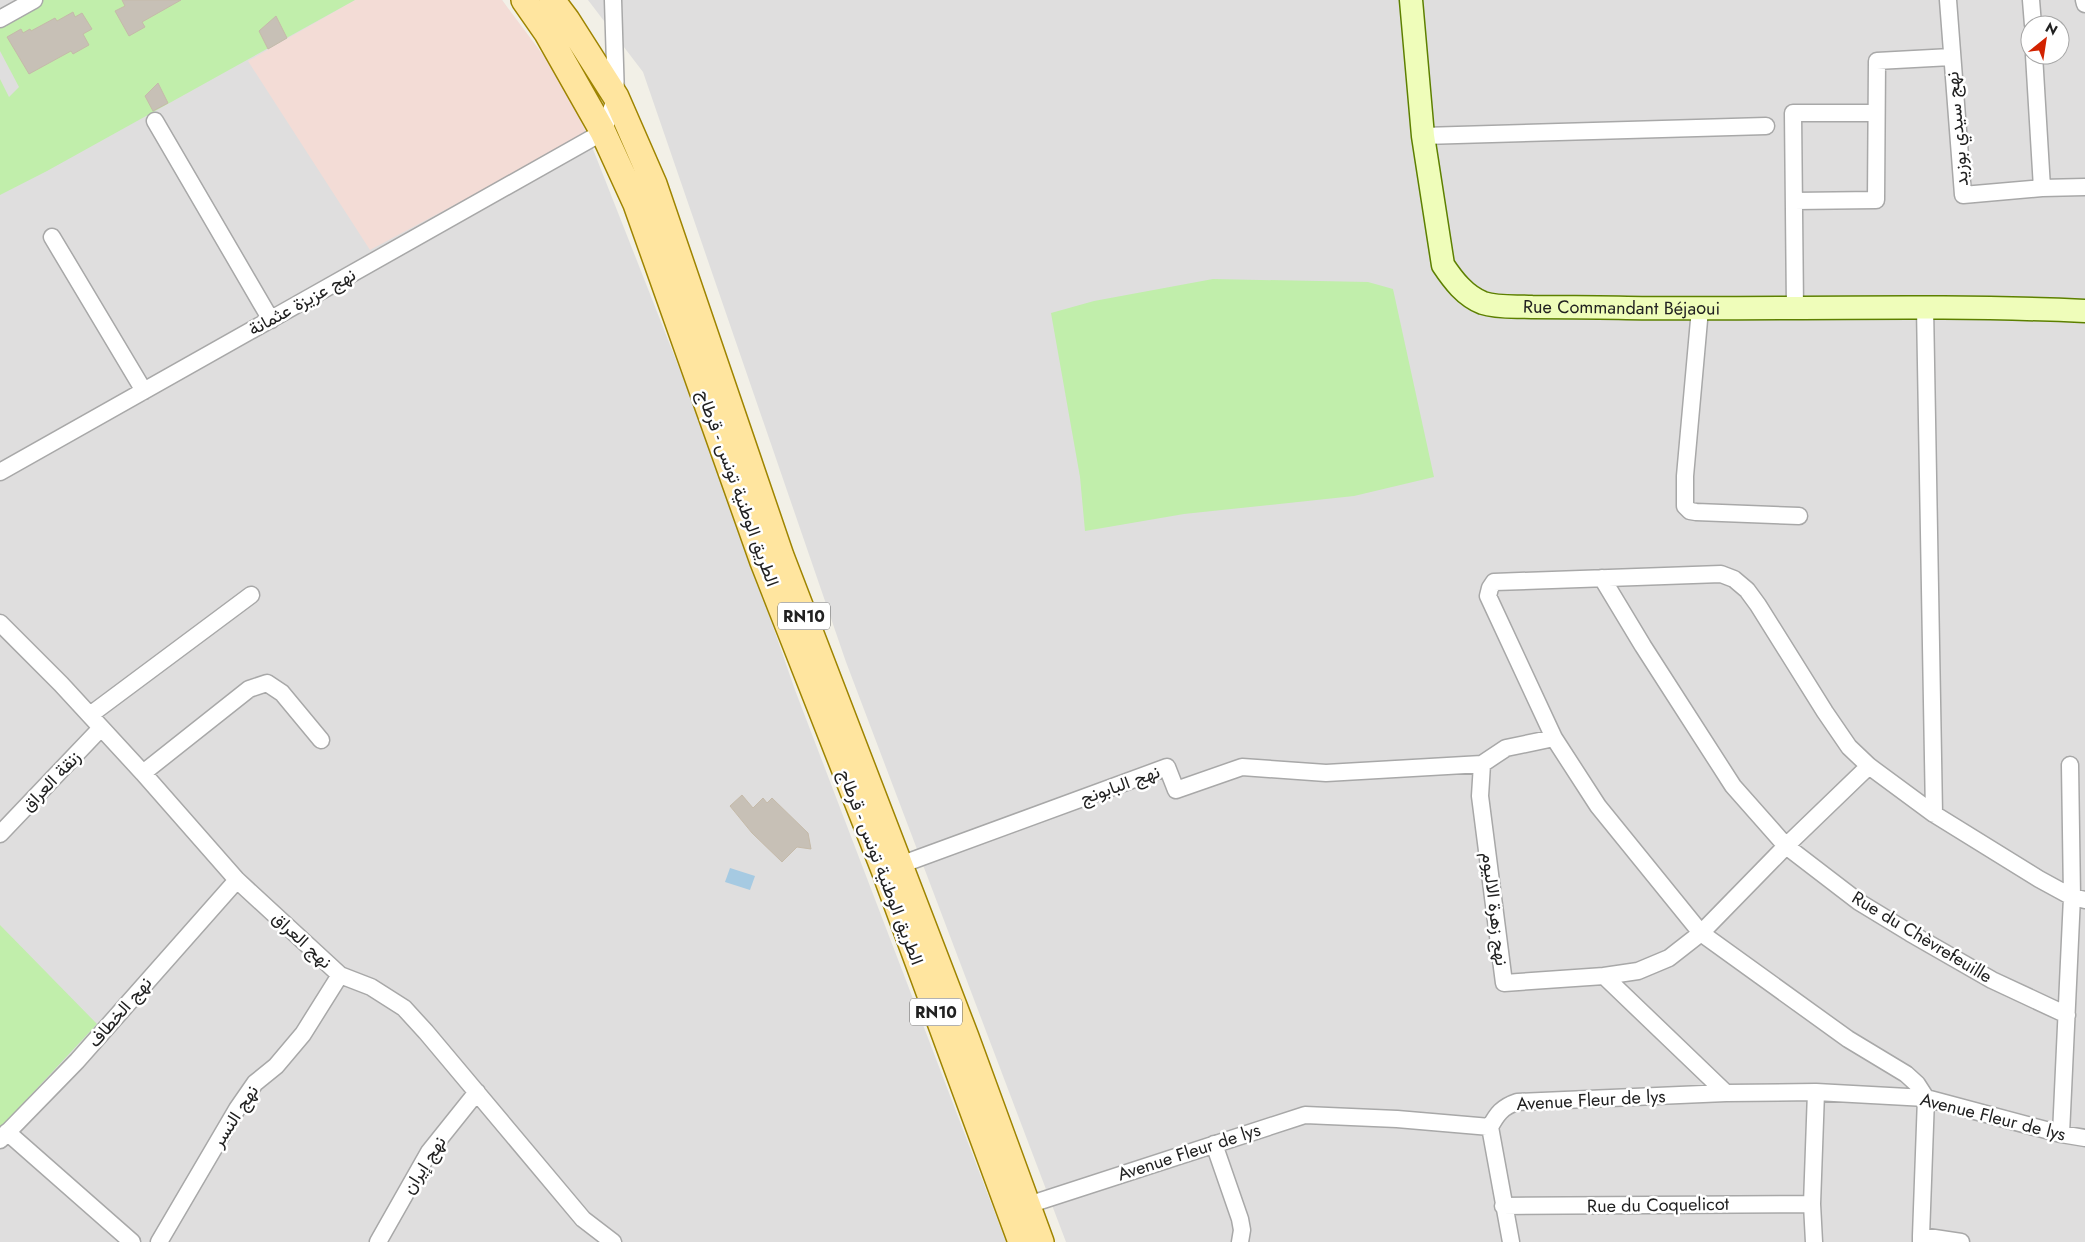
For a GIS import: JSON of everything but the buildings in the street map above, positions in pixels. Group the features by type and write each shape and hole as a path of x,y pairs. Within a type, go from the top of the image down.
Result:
{"main road":[{"name":"الطريق الوطنية تونس - قرطاج","path":"524,0 547,33 603,132 636,204 763,562 884,870 1021,1242"},
{"name":"الطريق الوطنية تونس - قرطاج","path":"552,0 567,20 616,97 654,184 781,556 900,865 1041,1242"}],"street":[{"path":"0,19 34,0"},
{"path":"603,132 616,97 613,0"},
{"name":"Rue Commandant Béjaoui","path":"1411,0 1423,136 1443,265 1454,282 1469,296 1483,303 1498,306 1700,309 2003,307 2085,311"},
{"name":"نهج سيدي بوزيد","path":"1948,0 1963,195 2042,188 2085,187"},
{"path":"2031,0 2032,15"},
{"path":"1794,201 1876,200 1875,113 1877,61 1951,57"},
{"path":"2035,65 2042,188"},
{"path":"1795,308 1793,113 1875,113"},
{"path":"155,121 271,320"},
{"path":"1423,136 1766,126"},
{"name":"نهج عزيزة عثمانة","path":"0,472 603,132"},
{"path":"52,237 144,391"},
{"path":"1925,308 1934,814"},
{"path":"1700,309 1684,483 1685,506 1690,511 1696,512 1799,516"},
{"path":"1961,1242 1921,1239 1926,1098 1918,1084 1906,1074 1848,1040 1701,933 1598,806 1554,738 1488,596 1490,588 1494,582 1602,578 1721,574 1734,579 1747,590 1844,740 1869,766 1934,814 2039,879 2079,898"},
{"name":"Rue du Chèvrefeuille","path":"1602,578 1643,646 1733,786 1786,846 1858,902 1992,980 2067,1015"},
{"path":"90,715 251,595"},
{"name":"نهج العراق","path":"0,623 90,715 237,880 340,975 371,987 404,1008 583,1219 613,1242"},
{"path":"143,773 250,689 259,684 268,683 282,692 321,740"},
{"name":"زنقة العراق","path":"0,834 101,728"},
{"path":"1482,764 1506,748 1554,738"},
{"name":"نهج البابونج","path":"900,865 1167,767 1176,790 1242,767 1326,773 1482,764"},
{"name":"نهج زهرة الاليوم","path":"1482,764 1480,796 1504,983 1604,976"},
{"path":"2061,1134 2067,1015 2079,898 2070,765"},
{"path":"1604,976 1638,971 1669,958 1701,933 1786,846 1869,766"},
{"name":"نهج الخطاف","path":"4,1136 77,1061 237,880"},
{"name":"نهج النسر","path":"159,1242 237,1109 255,1083 276,1066 303,1034 340,975"},
{"path":"1604,976 1726,1093"},
{"name":"نهج إيران","path":"378,1242 430,1152 477,1092"},
{"path":"1814,1242 1812,1204 1816,1092"},
{"name":"Avenue Fleur de lys","path":"1028,1205 1306,1115 1398,1119 1490,1127 1498,1113 1506,1106 1517,1102 1726,1093 1816,1092 1926,1098 2061,1134 2085,1138"},
{"path":"1490,1127 1511,1242"},
{"path":"4,1136 132,1242"},
{"path":"1214,1144 1240,1219 1242,1230 1240,1242"},
{"name":"Rue du Coquelicot","path":"1503,1206 1812,1204"}],"shaded area":[{"path":"0,0 502,0 587,134 715,459 795,690 1006,1242 0,1242"},
{"path":"355,0 502,0 558,75 587,134 370,250 248,61"},
{"path":"588,0 2085,0 2085,1242 1066,1242 846,662 643,72"}],"green space":[{"path":"42,0 355,0 47,171 0,195 0,79 9,97 19,87 0,51 0,22"},
{"path":"1213,279 1368,282 1393,289 1434,477 1354,496 1184,514 1085,531 1080,477 1051,313 1094,301"},
{"path":"0,925 97,1024 0,1128"}],"water":[{"path":"730,868 755,876 750,890 725,882"}]}
